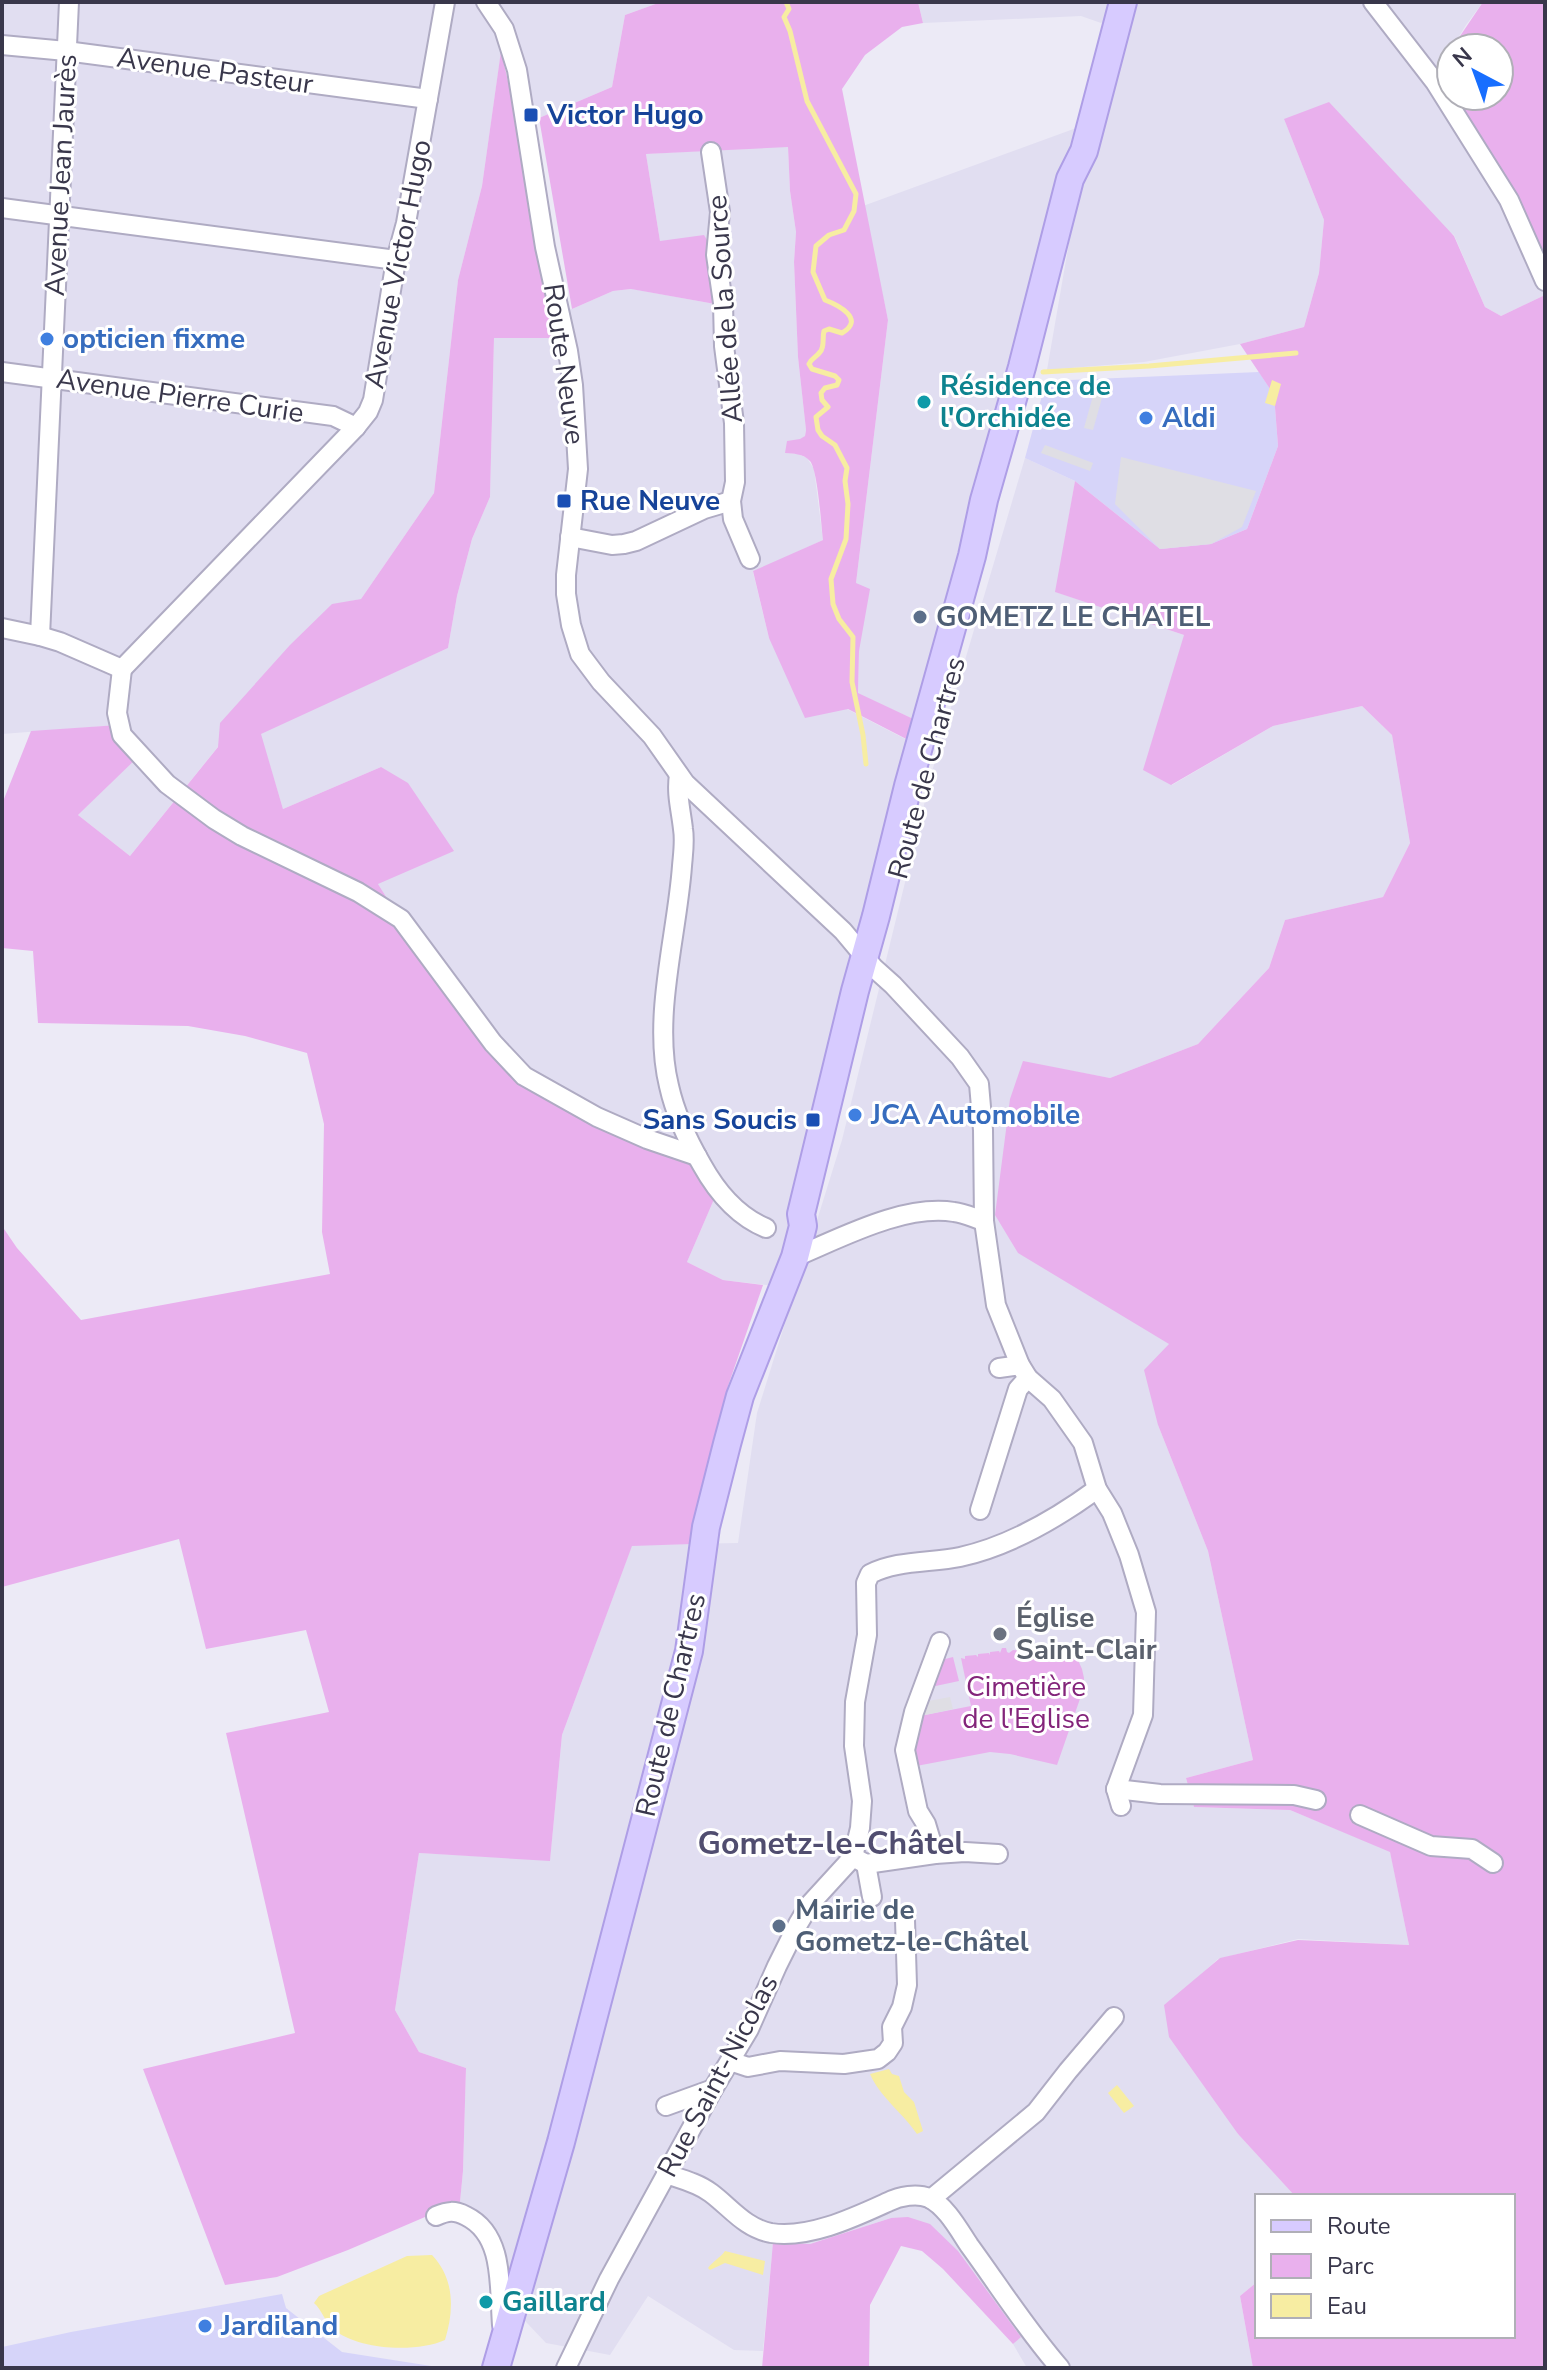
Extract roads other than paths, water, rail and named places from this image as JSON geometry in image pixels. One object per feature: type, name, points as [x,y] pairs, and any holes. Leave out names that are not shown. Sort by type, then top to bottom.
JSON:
[{"type":"main road","name":"Route de Chartres","points":[[507,2368],[511,2334],[689,1651],[706,1527],[727,1444],[740,1396],[795,1257],[803,1226],[801,1214],[870,962],[908,786],[972,556],[984,500],[1070,179],[1084,151],[1123,2]]},
{"type":"main road","name":"Route de Chartres","points":[[496,2368],[511,2334]]},
{"type":"street","name":"Avenue Jean Jaurès","points":[[40,636],[69,2]]},
{"type":"street","name":"Avenue Victor Hugo","points":[[122,669],[368,412],[373,400],[445,2]]},
{"type":"street","name":"Route Neuve","points":[[486,2],[504,29],[517,70],[545,247],[568,351],[578,442],[566,594],[580,654],[601,682],[652,736],[685,783],[843,931],[870,962]]},
{"type":"street","points":[[1373,2],[1433,78],[1509,200],[1545,281]]},
{"type":"street","name":"Avenue Pasteur","points":[[2,45],[428,99]]},
{"type":"street","name":"Allée de la Source","points":[[711,152],[720,212],[716,255],[735,446],[735,482],[731,501],[733,519],[750,559]]},
{"type":"street","points":[[2,208],[396,260]]},
{"type":"street","name":"Avenue Pierre Curie","points":[[2,372],[333,416],[356,427]]},
{"type":"street","points":[[570,537],[612,545],[624,544],[704,509],[731,501]]},
{"type":"street","points":[[2,628],[40,636],[122,669],[117,713],[122,735],[167,784],[242,836],[358,892],[401,919],[493,1043],[524,1076],[597,1117],[697,1156]]},
{"type":"street","points":[[679,775],[676,789],[684,831],[667,981],[664,1052],[669,1088],[697,1156],[722,1196],[751,1222],[766,1228]]},
{"type":"street","points":[[870,962],[960,1057],[979,1084],[984,1221],[996,1305],[1024,1371],[1052,1399],[1083,1443],[1097,1489],[1112,1513],[1129,1555],[1146,1612],[1143,1715],[1118,1798],[1160,1794],[1294,1795],[1316,1800]]},
{"type":"street","points":[[795,1257],[876,1224],[924,1211],[955,1212],[984,1221]]},
{"type":"street","points":[[999,1368],[1024,1371]]},
{"type":"street","points":[[980,1510],[1024,1371]]},
{"type":"street","points":[[872,1897],[859,1860],[862,1801],[854,1746],[855,1702],[867,1635],[866,1583],[870,1574],[889,1567],[932,1562],[986,1550],[1056,1519],[1097,1489]]},
{"type":"street","points":[[935,1854],[926,1824],[918,1811],[905,1750],[914,1712],[940,1642]]},
{"type":"street","points":[[1360,1815],[1431,1846],[1472,1849],[1493,1863]]},
{"type":"street","points":[[859,1860],[965,1852],[998,1854]]},
{"type":"street","name":"Rue Saint-Nicolas","points":[[566,2368],[609,2279],[749,2029],[777,1966],[810,1904],[859,1860]]},
{"type":"street","points":[[730,2061],[748,2067],[780,2061],[844,2064],[878,2059],[887,2052],[893,2043],[892,2027],[902,2007],[907,1985],[905,1920]]},
{"type":"street","points":[[931,2199],[1036,2112],[1114,2017]]},
{"type":"street","points":[[666,2106],[713,2089]]},
{"type":"street","points":[[666,2174],[709,2191],[748,2224],[773,2233],[827,2227],[849,2221],[896,2198],[911,2196],[931,2199],[961,2233],[1060,2368]]},
{"type":"street","points":[[436,2216],[448,2211],[460,2212],[473,2219],[492,2242],[498,2267],[502,2325],[511,2334]]},
{"type":"water","points":[[1272,380],[1281,384],[1275,406],[1265,403]]},
{"type":"water","points":[[889,2069],[899,2076],[904,2092],[914,2102],[923,2131],[917,2134],[879,2090],[870,2074]]},
{"type":"water","points":[[1117,2085],[1134,2106],[1124,2113],[1108,2093]]},
{"type":"water","points":[[725,2251],[765,2261],[763,2275],[725,2263],[710,2270],[708,2268]]},
{"type":"water","points":[[432,2255],[440,2264],[449,2285],[451,2307],[445,2340],[403,2348],[357,2341],[333,2329],[314,2303],[319,2296],[407,2256]]},
{"type":"waterway","points":[[786,2],[789,9],[784,17],[807,101],[856,194],[854,211],[844,230],[829,235],[816,246],[813,272],[825,300],[847,313],[851,323],[842,333],[829,329],[824,331],[822,350],[809,364],[812,369],[839,380],[837,385],[825,388],[821,393],[828,407],[816,417],[818,430],[835,445],[847,468],[846,539],[831,579],[833,604],[839,619],[853,637],[852,682],[866,764]]},
{"type":"waterway","points":[[1043,372],[1296,353]]},
{"type":"place","name":"Victor Hugo","points":[[531,115]]},
{"type":"place","name":"opticien fixme","points":[[47,339]]},
{"type":"place","name":"Résidence de l'Orchidée","points":[[924,402]]},
{"type":"place","name":"Aldi","points":[[1146,418]]},
{"type":"place","name":"Rue Neuve","points":[[564,501]]},
{"type":"place","name":"GOMETZ LE CHATEL","points":[[920,617]]},
{"type":"place","name":"JCA Automobile","points":[[855,1115]]},
{"type":"place","name":"Sans Soucis","points":[[813,1120]]},
{"type":"place","name":"Église Saint-Clair","points":[[1000,1634]]},
{"type":"place","name":"Mairie de Gometz-le-Châtel","points":[[779,1926]]},
{"type":"place","name":"Gaillard","points":[[486,2302]]},
{"type":"place","name":"Jardiland","points":[[205,2326]]},
{"type":"district","name":"Gometz-le-Châtel","points":[[831,1843]]},
{"type":"park label","name":"Cimetière de l'Eglise","points":[[1026,1703]]}]
